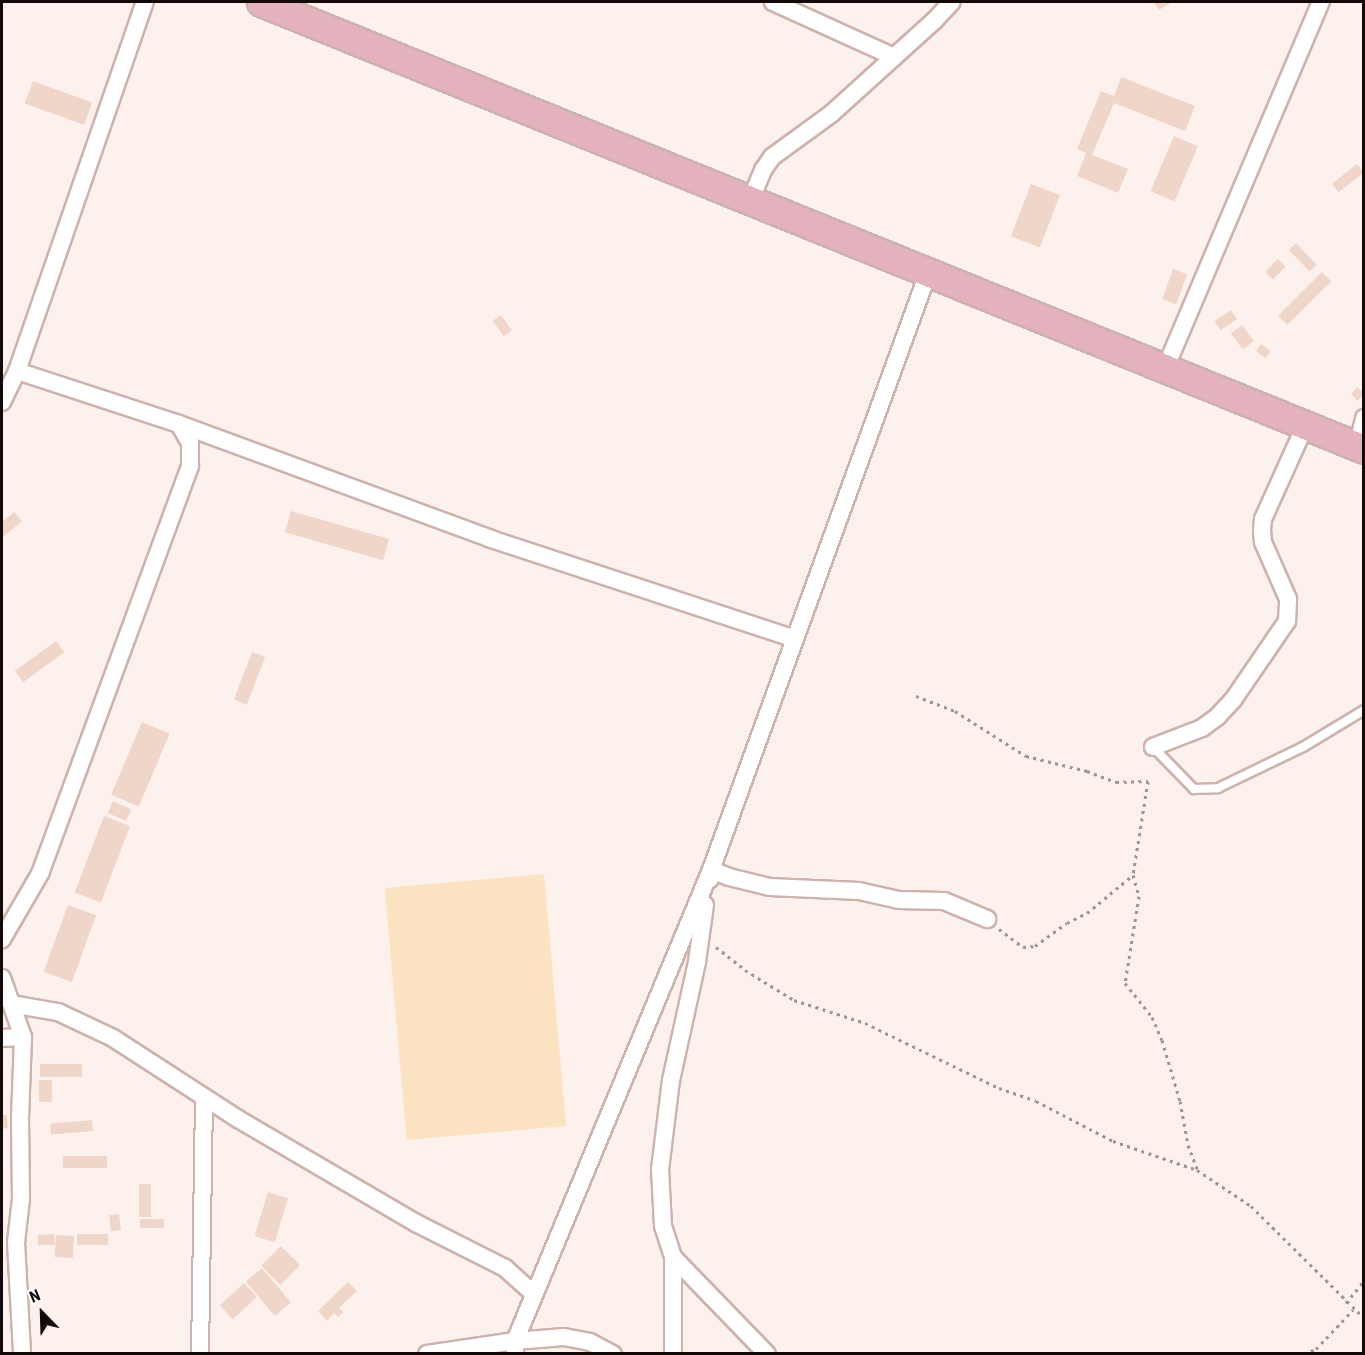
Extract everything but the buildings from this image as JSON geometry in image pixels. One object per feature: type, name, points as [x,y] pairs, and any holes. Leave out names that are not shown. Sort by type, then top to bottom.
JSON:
[{"type":"main road","points":[[261,2],[1360,448]]},
{"type":"street","points":[[2,402],[17,371],[146,2]]},
{"type":"street","points":[[773,2],[894,57]]},
{"type":"street","points":[[750,201],[763,170],[772,157],[831,114],[952,2]]},
{"type":"street","points":[[1165,369],[1321,2]]},
{"type":"street","points":[[515,1347],[534,1294],[711,870],[928,273]]},
{"type":"street","points":[[17,371],[179,424],[491,539],[795,639]]},
{"type":"street","points":[[1360,448],[1364,418]]},
{"type":"street","points":[[2,939],[42,872],[190,466],[190,443],[179,424]]},
{"type":"street","points":[[1154,747],[1202,728],[1217,717],[1233,700],[1287,621],[1288,599],[1263,542],[1263,519],[1305,426]]},
{"type":"street","points":[[711,870],[729,878],[770,887],[859,891],[899,900],[944,901],[987,920]]},
{"type":"street","points":[[673,1353],[673,1257],[663,1226],[660,1169],[671,1080],[697,962],[699,933],[711,870]]},
{"type":"street","points":[[2,978],[23,1037],[20,1118],[21,1198],[15,1242],[22,1353]]},
{"type":"street","points":[[11,1004],[58,1012],[113,1038],[204,1098],[398,1212],[504,1268],[534,1294]]},
{"type":"street","points":[[2,1038],[23,1037]]},
{"type":"street","points":[[200,1353],[204,1098]]},
{"type":"street","points":[[673,1257],[767,1353]]},
{"type":"street","points":[[427,1353],[515,1347],[564,1337],[590,1342],[613,1353]]},
{"type":"lane","points":[[1154,747],[1194,789],[1218,788],[1303,747],[1364,710]]},
{"type":"path","points":[[916,696],[955,711],[1026,756],[1087,771],[1116,782],[1148,781],[1133,875],[1139,896],[1125,983],[1152,1017],[1162,1040],[1180,1101],[1188,1145],[1197,1170]]},
{"type":"path","points":[[987,920],[1023,947],[1035,946],[1067,923],[1087,913],[1133,875]]},
{"type":"path","points":[[699,933],[730,959],[794,1000],[865,1023],[999,1088],[1036,1101],[1113,1141],[1197,1170],[1251,1206],[1326,1278],[1353,1310],[1364,1318]]},
{"type":"path","points":[[1346,1303],[1364,1281]]},
{"type":"path","points":[[1304,1353],[1316,1349],[1353,1310]]},
{"type":"shaded area","points":[[544,874],[566,1126],[407,1140],[385,888]]}]
